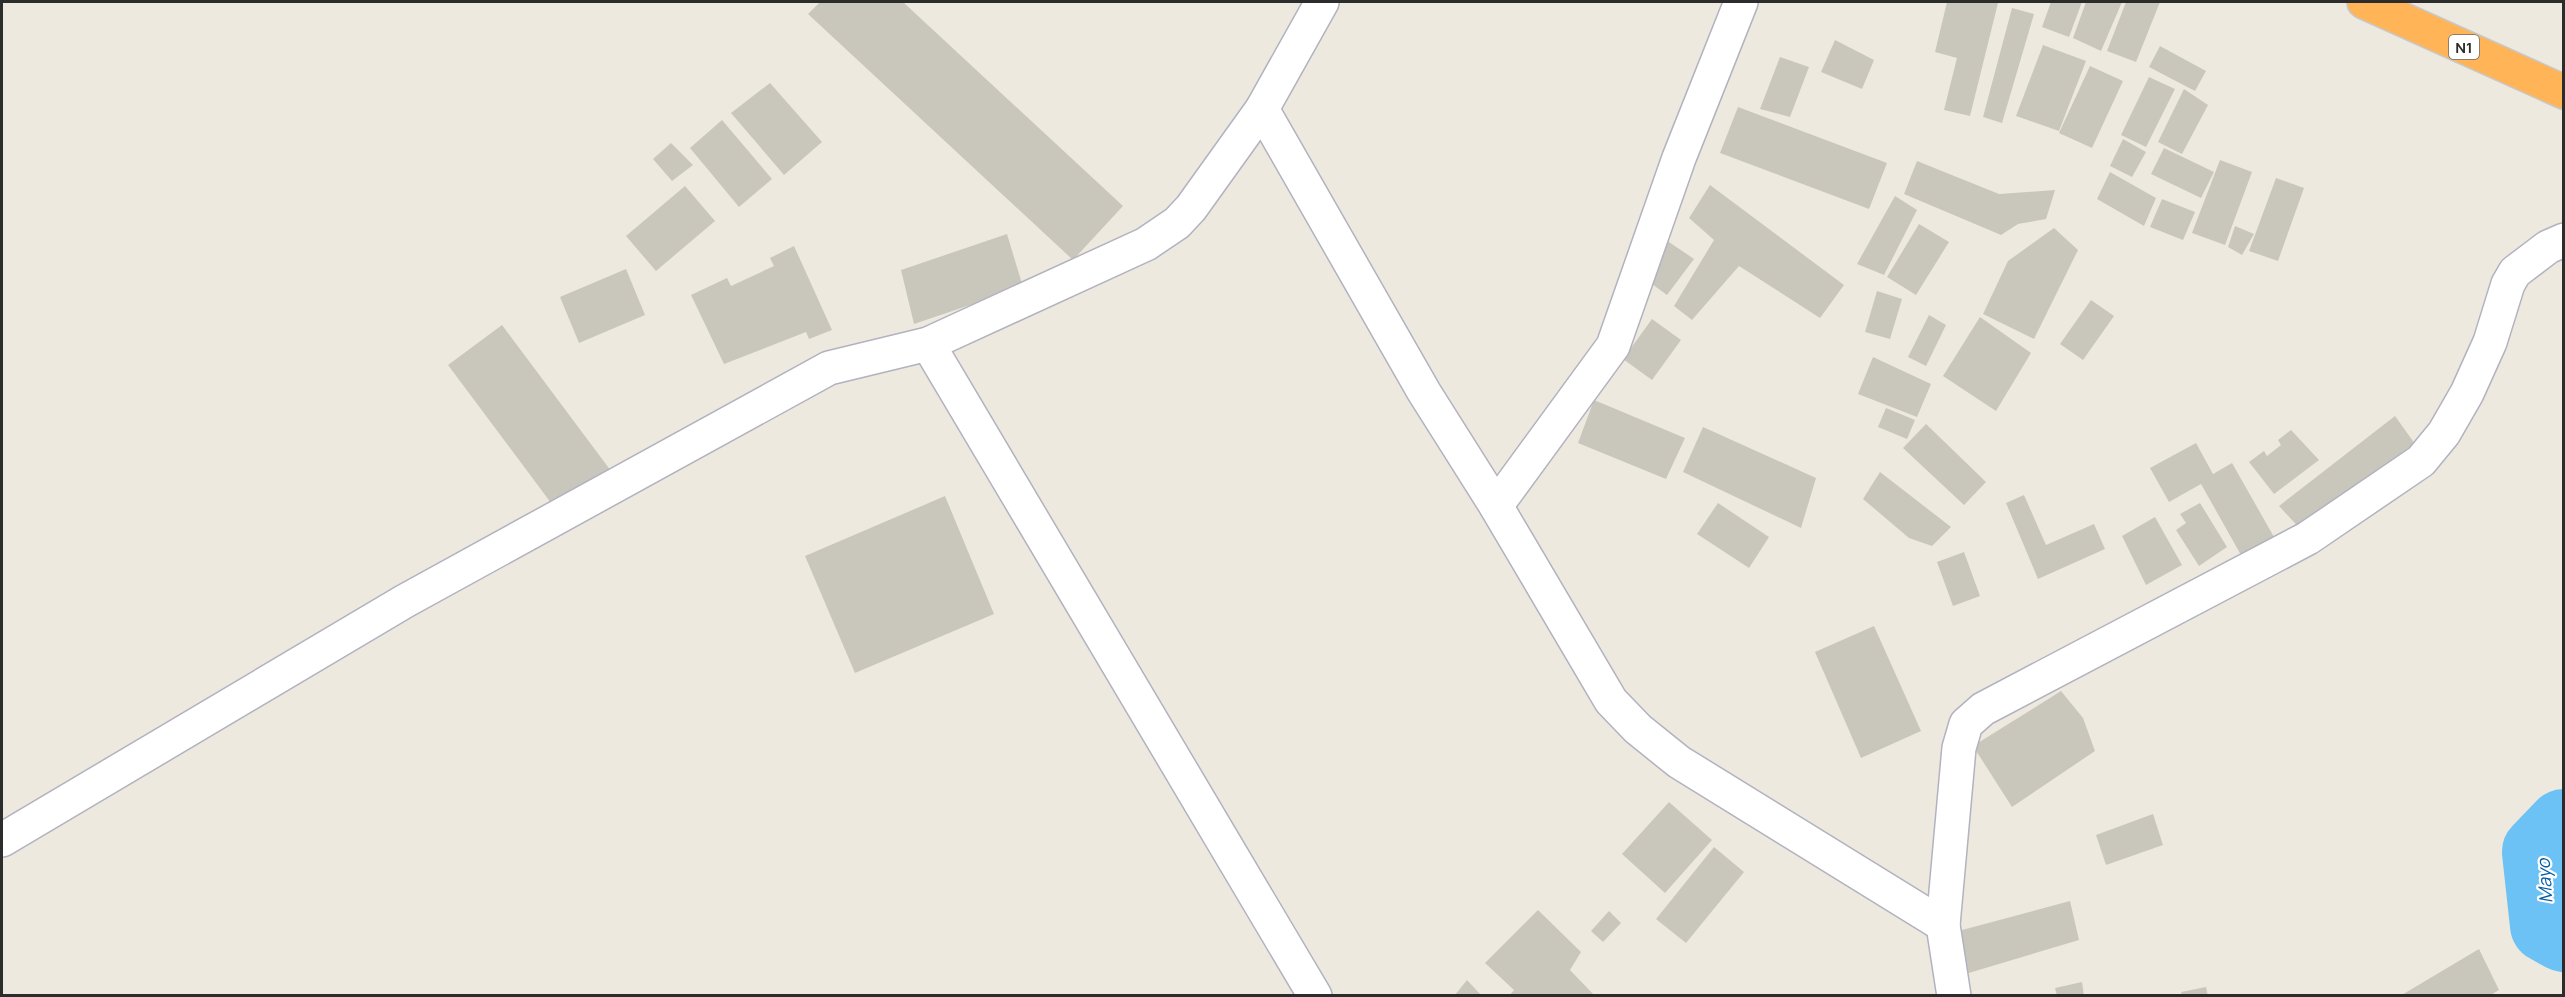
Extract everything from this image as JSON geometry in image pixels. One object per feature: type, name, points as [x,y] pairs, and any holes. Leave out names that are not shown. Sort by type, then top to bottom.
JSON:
[{"type":"highway","name":"N1","points":[[2364,2],[2564,92]]},
{"type":"street","points":[[2,840],[405,601],[829,368],[928,345],[1146,244],[1177,223],[1191,208],[1262,108],[1322,2]]},
{"type":"street","points":[[1496,506],[1613,346],[1678,158],[1741,2]]},
{"type":"street","points":[[1262,108],[1424,392],[1496,506],[1611,701],[1638,729],[1679,762],[1943,925]]},
{"type":"street","points":[[1954,996],[1943,925],[1959,748],[1966,724],[1983,709],[2308,538],[2421,461],[2439,441],[2467,393],[2490,342],[2508,284],[2515,272],[2548,247],[2564,240]]},
{"type":"street","points":[[928,345],[1315,996]]},
{"type":"building","points":[[820,2],[903,2],[1123,206],[1073,260],[808,14]]},
{"type":"building","points":[[1947,2],[1998,3],[1970,116],[1944,110],[1957,58],[1935,52]]},
{"type":"building","points":[[2051,2],[2082,2],[2069,37],[2042,27]]},
{"type":"building","points":[[2086,2],[2122,2],[2101,51],[2073,38]]},
{"type":"building","points":[[2126,2],[2160,2],[2136,62],[2107,51]]},
{"type":"building","points":[[2012,8],[2034,14],[2002,123],[1983,117]]},
{"type":"building","points":[[1835,40],[1874,60],[1862,89],[1821,72]]},
{"type":"building","points":[[2043,45],[2086,61],[2059,131],[2016,116]]},
{"type":"building","points":[[2160,46],[2206,71],[2195,91],[2149,67]]},
{"type":"building","points":[[1780,57],[1809,67],[1790,117],[1760,109]]},
{"type":"building","points":[[2090,66],[2123,81],[2092,148],[2059,133]]},
{"type":"building","points":[[2149,77],[2175,89],[2146,147],[2121,135]]},
{"type":"building","points":[[770,83],[822,142],[784,175],[731,113]]},
{"type":"building","points":[[2184,89],[2208,105],[2182,154],[2158,142]]},
{"type":"building","points":[[1738,107],[1887,163],[1869,209],[1720,153]]},
{"type":"building","points":[[722,120],[772,179],[739,207],[690,148]]},
{"type":"building","points":[[2123,139],[2146,152],[2132,177],[2110,166]]},
{"type":"building","points":[[671,143],[693,165],[672,181],[653,159]]},
{"type":"building","points":[[2164,148],[2214,172],[2201,198],[2151,174]]},
{"type":"building","points":[[2220,160],[2252,172],[2225,245],[2192,233]]},
{"type":"building","points":[[1917,161],[1999,194],[2055,190],[2046,219],[2018,224],[2001,235],[1904,194]]},
{"type":"building","points":[[2110,172],[2156,198],[2144,226],[2097,199]]},
{"type":"building","points":[[2276,178],[2304,188],[2278,261],[2249,251]]},
{"type":"building","points":[[1710,185],[1844,285],[1820,318],[1739,266],[1692,320],[1674,306],[1714,240],[1689,218]]},
{"type":"building","points":[[685,186],[715,221],[656,271],[626,236]]},
{"type":"building","points":[[1895,196],[1917,210],[1884,275],[1857,264]]},
{"type":"building","points":[[2162,199],[2195,212],[2183,240],[2150,227]]},
{"type":"building","points":[[1919,224],[1949,242],[1916,295],[1887,277]]},
{"type":"building","points":[[2235,226],[2254,234],[2242,255],[2228,247]]},
{"type":"building","points":[[2054,228],[2078,250],[2034,339],[1983,314],[2008,261]]},
{"type":"building","points":[[1007,234],[1023,287],[914,324],[901,270]]},
{"type":"building","points":[[1666,240],[1694,259],[1667,295],[1641,276]]},
{"type":"building","points":[[794,246],[832,330],[809,339],[806,332],[724,364],[691,295],[727,278],[731,286],[774,266],[770,258]]},
{"type":"building","points":[[626,269],[645,315],[579,343],[560,297]]},
{"type":"building","points":[[1877,291],[1902,299],[1890,339],[1865,332]]},
{"type":"building","points":[[2091,300],[2114,316],[2083,360],[2060,344]]},
{"type":"building","points":[[1929,315],[1946,325],[1926,366],[1908,357]]},
{"type":"building","points":[[1980,317],[2031,353],[1996,411],[1943,376]]},
{"type":"building","points":[[1652,319],[1681,340],[1652,380],[1623,359]]},
{"type":"building","points":[[502,325],[614,475],[560,515],[448,365]]},
{"type":"building","points":[[1873,357],[1931,384],[1917,417],[1858,394]]},
{"type":"building","points":[[1594,400],[1685,438],[1666,479],[1578,443]]},
{"type":"building","points":[[1886,408],[1915,420],[1907,439],[1878,427]]},
{"type":"building","points":[[2395,416],[2420,451],[2305,534],[2279,506]]},
{"type":"building","points":[[1926,424],[1986,482],[1964,505],[1903,448]]},
{"type":"building","points":[[1703,427],[1816,478],[1801,528],[1683,472]]},
{"type":"building","points":[[2291,430],[2319,460],[2274,494],[2249,462],[2264,451],[2267,456],[2281,445],[2278,440]]},
{"type":"building","points":[[2196,443],[2213,474],[2232,463],[2274,537],[2241,555],[2201,484],[2169,502],[2150,468]]},
{"type":"building","points":[[1880,472],[1951,527],[1932,546],[1909,538],[1863,499]]},
{"type":"building","points":[[2024,495],[2046,545],[2094,524],[2105,549],[2038,579],[2006,503]]},
{"type":"building","points":[[945,496],[994,614],[855,673],[805,556]]},
{"type":"building","points":[[1718,503],[1769,537],[1749,568],[1697,534]]},
{"type":"building","points":[[2200,503],[2227,547],[2199,566],[2176,530],[2186,523],[2180,514]]},
{"type":"building","points":[[2155,517],[2182,565],[2146,585],[2122,536]]},
{"type":"building","points":[[1964,552],[1980,596],[1953,606],[1937,562]]},
{"type":"building","points":[[1874,626],[1921,731],[1861,758],[1815,652]]},
{"type":"building","points":[[2061,691],[2083,718],[2095,751],[2012,807],[1973,746]]},
{"type":"building","points":[[1669,802],[1712,840],[1665,893],[1622,854]]},
{"type":"building","points":[[2153,814],[2163,845],[2106,865],[2096,835]]},
{"type":"building","points":[[1714,847],[1744,872],[1686,943],[1656,919]]},
{"type":"building","points":[[2070,901],[2079,940],[1962,975],[1951,933]]},
{"type":"building","points":[[1538,910],[1581,952],[1570,970],[1595,996],[1509,996],[1514,990],[1485,963]]},
{"type":"building","points":[[1609,911],[1621,923],[1603,942],[1591,931]]},
{"type":"building","points":[[2479,949],[2499,990],[2489,996],[2400,996]]},
{"type":"building","points":[[1467,980],[1482,996],[1454,996]]},
{"type":"building","points":[[2082,982],[2084,996],[2057,996],[2055,988]]},
{"type":"building","points":[[2206,987],[2208,996],[2182,996],[2181,992]]},
{"type":"waterway","name":"Mayo","points":[[2564,827],[2540,852],[2548,925],[2564,934]]}]
